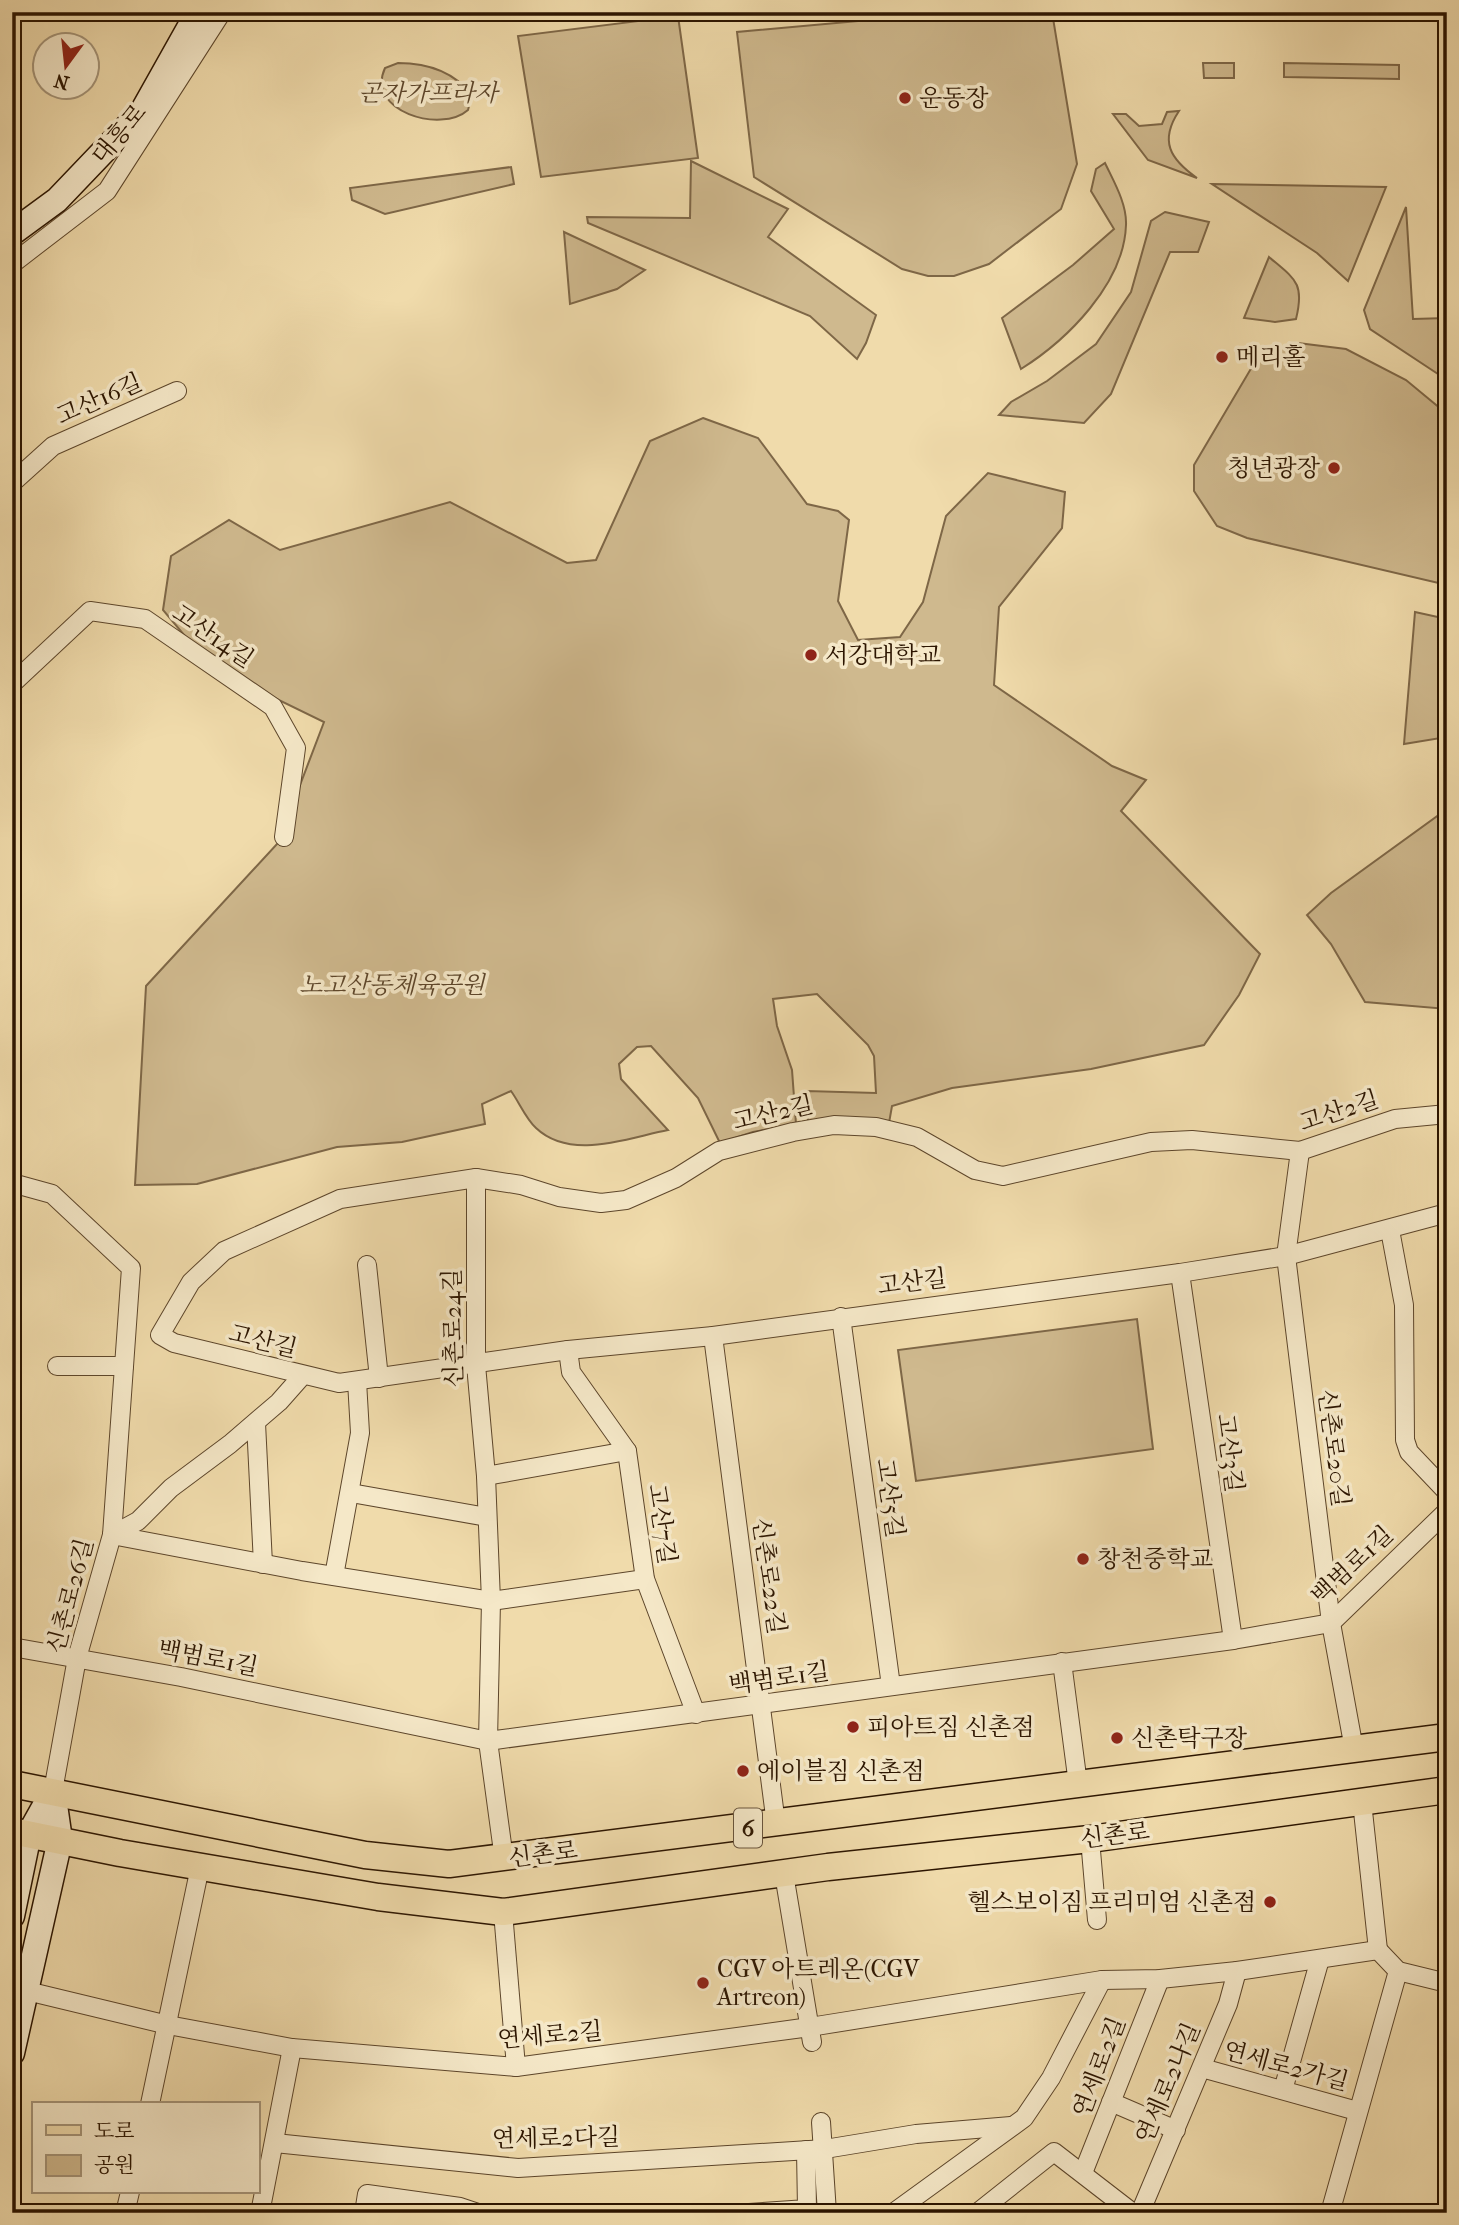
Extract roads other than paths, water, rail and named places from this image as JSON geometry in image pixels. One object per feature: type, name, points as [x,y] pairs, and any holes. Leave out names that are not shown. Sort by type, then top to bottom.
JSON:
[{"type":"main road","name":"대흥로","points":[[12,233],[65,192],[143,110],[198,12]]},
{"type":"main road","name":"신촌로","points":[[12,1784],[365,1854],[449,1864],[1447,1737]]},
{"type":"main road","name":"신촌로","points":[[21,1832],[200,1867],[378,1897],[503,1912],[828,1867],[1090,1839],[1447,1790]]},
{"type":"main road","points":[[12,1916],[21,1832],[53,1791]]},
{"type":"main road","points":[[12,2053],[60,1840],[53,1791]]},
{"type":"street","points":[[12,264],[107,191],[222,12]]},
{"type":"street","name":"고산16길","points":[[12,483],[52,446],[177,391]]},
{"type":"street","name":"고산14길","points":[[12,684],[90,611],[145,619],[272,707],[296,748],[284,837]]},
{"type":"street","name":"고산2길","points":[[160,1335],[191,1282],[224,1251],[340,1199],[476,1178],[521,1185],[559,1197],[601,1203],[626,1200],[658,1187],[719,1152],[793,1132],[834,1125],[876,1127],[917,1137],[975,1170],[1003,1177],[1151,1142],[1192,1140],[1300,1151],[1395,1119],[1447,1114]]},
{"type":"street","name":"신촌로20길","points":[[1300,1151],[1286,1256],[1331,1623],[1354,1749]]},
{"type":"street","name":"신촌로24길","points":[[476,1178],[476,1365],[486,1476],[491,1601],[488,1741],[504,1859]]},
{"type":"street","points":[[12,1183],[52,1194],[131,1268],[111,1535],[263,1564],[491,1601],[645,1579]]},
{"type":"street","name":"고산길","points":[[160,1335],[174,1343],[339,1383],[568,1350],[713,1336],[1180,1273],[1286,1256],[1447,1213]]},
{"type":"street","points":[[1390,1230],[1404,1305],[1405,1440],[1409,1452],[1447,1492]]},
{"type":"street","points":[[367,1265],[379,1378]]},
{"type":"street","name":"고산3길","points":[[1180,1273],[1233,1640]]},
{"type":"street","name":"고산5길","points":[[841,1317],[891,1686]]},
{"type":"street","name":"신촌로22길","points":[[713,1336],[776,1824]]},
{"type":"street","name":"고산7길","points":[[568,1350],[571,1372],[627,1451],[645,1579],[696,1714]]},
{"type":"street","points":[[57,1366],[124,1366]]},
{"type":"street","name":"신촌로26길","points":[[53,1791],[78,1658],[111,1535],[138,1521],[171,1488],[256,1423],[302,1376]]},
{"type":"street","points":[[334,1576],[360,1433],[357,1381]]},
{"type":"street","points":[[256,1423],[263,1564]]},
{"type":"street","points":[[486,1476],[627,1451]]},
{"type":"street","points":[[351,1493],[488,1517]]},
{"type":"street","name":"백범로1길","points":[[12,1647],[488,1741],[1233,1640],[1331,1623],[1447,1511]]},
{"type":"street","points":[[1062,1662],[1078,1784]]},
{"type":"street","points":[[1362,1802],[1378,1950],[1398,1971],[1447,1983]]},
{"type":"street","points":[[1090,1839],[1097,1920]]},
{"type":"street","points":[[150,2102],[169,2025],[200,1867]]},
{"type":"street","points":[[784,1874],[811,2034]]},
{"type":"street","points":[[503,1912],[516,2067]]},
{"type":"street","name":"연세로2길","points":[[27,1991],[169,2025],[292,2048],[516,2067],[811,2034],[1102,1980],[1160,1979],[1378,1950]]},
{"type":"street","points":[[1283,2090],[1320,1959]]},
{"type":"street","name":"연세로2나길","points":[[1140,2213],[1228,2004],[1237,1970]]},
{"type":"street","name":"연세로2가길","points":[[1330,2213],[1398,1971]]},
{"type":"street","name":"연세로2길","points":[[1083,2173],[1160,1979]]},
{"type":"street","points":[[893,2213],[1024,2118],[1051,2078],[1102,1980]]},
{"type":"street","points":[[260,2213],[292,2048]]},
{"type":"street","name":"연세로2가길","points":[[1202,2068],[1357,2111]]},
{"type":"street","points":[[1111,2102],[1176,2130]]},
{"type":"street","points":[[821,2122],[825,2148],[827,2213]]},
{"type":"street","name":"연세로2다길","points":[[275,2143],[518,2168],[806,2150],[929,2132],[1011,2126]]},
{"type":"street","points":[[749,2213],[807,2209],[806,2150]]},
{"type":"street","points":[[977,2213],[1055,2152],[1133,2213]]},
{"type":"street","points":[[125,2213],[130,2194]]},
{"type":"street","points":[[363,2213],[367,2194],[460,2207],[478,2213]]},
{"type":"place","name":"운동장","points":[[905,98]]},
{"type":"place","name":"메리홀","points":[[1222,357]]},
{"type":"place","name":"청년광장","points":[[1334,468]]},
{"type":"place","name":"서강대학교","points":[[811,655]]},
{"type":"place","name":"창천중학교","points":[[1083,1559]]},
{"type":"place","name":"피아트짐 신촌점","points":[[853,1727]]},
{"type":"place","name":"신촌탁구장","points":[[1117,1738]]},
{"type":"place","name":"에이블짐 신촌점","points":[[743,1771]]},
{"type":"place","name":"헬스보이짐 프리미엄 신촌점","points":[[1270,1902]]},
{"type":"place","name":"CGV 아트레온(CGV Artreon)","points":[[703,1983]]},
{"type":"park label","name":"곤자가프라자","points":[[428,93]]},
{"type":"park label","name":"노고산동체육공원","points":[[392,985]]}]
